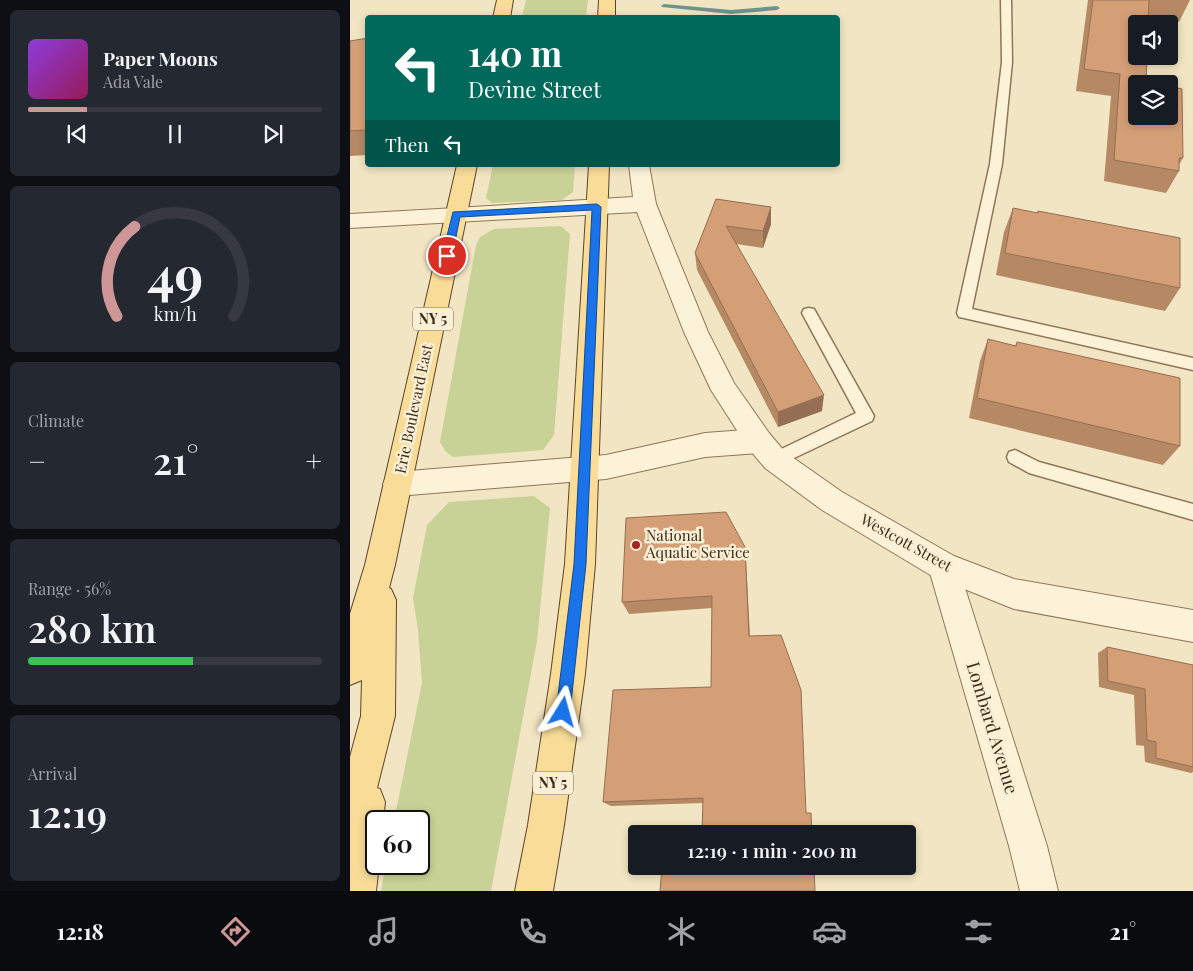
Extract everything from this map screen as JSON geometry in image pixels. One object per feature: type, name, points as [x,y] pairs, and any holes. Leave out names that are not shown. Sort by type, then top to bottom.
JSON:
[{"type":"main road","points":[[502,15],[505,0]]},
{"type":"main road","points":[[606,15],[607,0]]},
{"type":"main road","name":"Erie Boulevard East","points":[[350,669],[380,565],[467,167]]},
{"type":"main road","name":"NY 5","points":[[534,891],[546,825],[568,674],[580,564],[599,167]]},
{"type":"main road","name":"Erie Boulevard East","points":[[350,825],[378,716],[380,565]]},
{"type":"main road","points":[[357,891],[378,716]]},
{"type":"street","name":"Westcott Street","points":[[639,167],[645,204],[696,332],[724,390],[767,450],[832,502],[943,566],[1014,594],[1193,626]]},
{"type":"street","points":[[350,221],[645,204]]},
{"type":"street","points":[[397,484],[620,465],[705,445],[767,450]]},
{"type":"street","name":"Lombard Avenue","points":[[943,566],[1028,846],[1039,891]]},
{"type":"lane","points":[[1006,0],[1008,62],[996,164],[964,313],[1193,364]]},
{"type":"lane","points":[[767,450],[866,416],[808,313]]},
{"type":"lane","points":[[1015,457],[1035,468],[1060,476],[1193,512]]},
{"type":"green space","points":[[526,0],[588,0],[586,15],[522,15]]},
{"type":"green space","points":[[493,167],[575,167],[573,192],[562,200],[492,203],[486,198]]},
{"type":"green space","points":[[561,226],[570,234],[554,435],[543,450],[453,457],[446,452],[440,442],[476,245],[480,237],[494,229]]},
{"type":"green space","points":[[534,496],[550,508],[537,641],[491,891],[381,891],[384,875],[430,875],[430,810],[396,810],[422,683],[418,630],[413,598],[427,525],[449,502]]},
{"type":"building","points":[[1093,0],[1149,0],[1148,15],[1128,15],[1128,65],[1147,65],[1146,75],[1128,75],[1128,125],[1178,125],[1178,88],[1182,89],[1183,158],[1179,158],[1179,171],[1114,160],[1120,74],[1084,69]]},
{"type":"building","points":[[365,38],[365,130],[350,131],[350,41]]},
{"type":"building","points":[[716,199],[771,207],[763,231],[726,226],[824,395],[778,412],[695,253]]},
{"type":"building","points":[[1013,208],[1180,238],[1180,288],[1005,253]]},
{"type":"building","points":[[988,339],[1016,346],[1017,342],[1180,378],[1180,446],[977,398]]},
{"type":"building","points":[[726,512],[745,547],[749,636],[781,635],[801,690],[806,813],[811,813],[812,825],[702,825],[703,798],[603,802],[613,690],[711,687],[712,596],[622,602],[626,518]]},
{"type":"building","points":[[1107,647],[1193,665],[1193,767],[1156,758],[1156,742],[1147,740],[1145,689],[1108,681]]},
{"type":"building","points":[[661,875],[814,875],[815,891],[660,891]]},
{"type":"waterway","points":[[664,6],[731,12],[777,8]]},
{"type":"place","name":"National Aquatic Service","points":[[636,545]]},
{"type":"route","points":[[447,256],[456,215],[597,207],[580,564],[563,712]]}]
